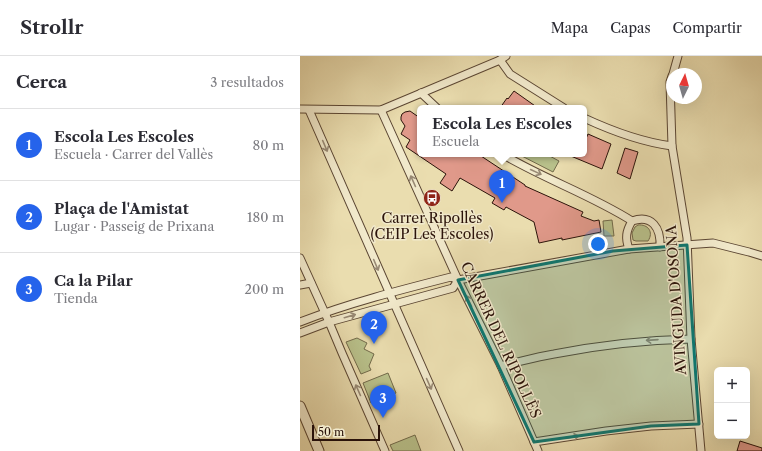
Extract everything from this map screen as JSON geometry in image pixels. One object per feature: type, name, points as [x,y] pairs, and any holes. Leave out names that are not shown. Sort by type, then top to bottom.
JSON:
[{"type":"street","name":"AVINGUDA D'OSONA","points":[[674,68],[678,56]]},
{"type":"street","points":[[300,109],[381,110],[503,58],[510,74],[559,105]]},
{"type":"street","points":[[421,93],[434,105]]},
{"type":"street","name":"AVINGUDA D'OSONA","points":[[671,104],[672,146],[687,245],[691,339],[701,451]]},
{"type":"street","points":[[309,110],[459,451]]},
{"type":"street","name":"CARRER DEL RIPOLLÈS","points":[[381,110],[458,280],[501,366],[538,451]]},
{"type":"street","points":[[587,119],[612,131],[639,140],[653,144],[672,146]]},
{"type":"street","points":[[507,157],[611,208],[632,221]]},
{"type":"street","points":[[629,249],[626,232],[632,221],[640,218],[645,219],[655,225],[660,246]]},
{"type":"street","points":[[300,322],[325,312],[451,277],[458,280],[612,251],[713,243],[762,256]]},
{"type":"street","points":[[300,258],[385,451]]},
{"type":"street","points":[[300,334],[329,322],[452,288],[458,280]]},
{"type":"street","points":[[300,285],[311,283]]},
{"type":"street","points":[[501,366],[553,354],[609,344],[653,340],[691,339]]},
{"type":"street","points":[[300,406],[303,420],[319,451]]},
{"type":"street","points":[[534,442],[651,426],[699,424]]},
{"type":"highlighted area","points":[[687,245],[699,424],[651,426],[534,442],[458,280],[613,251]]},
{"type":"green space","points":[[524,157],[552,157],[559,161],[553,172]]},
{"type":"green space","points":[[612,220],[614,236],[604,236],[603,221]]},
{"type":"green space","points":[[638,225],[645,226],[649,229],[650,238],[648,241],[633,240],[632,233]]},
{"type":"green space","points":[[357,338],[367,343],[364,349],[374,354],[369,366],[371,370],[361,374],[346,342]]},
{"type":"green space","points":[[388,373],[396,393],[371,403],[363,383]]},
{"type":"green space","points":[[415,435],[421,451],[393,451],[390,445]]},
{"type":"building","points":[[514,91],[534,105],[502,105],[507,98],[508,99]]},
{"type":"building","points":[[410,111],[417,116],[417,154],[406,147],[410,140],[401,134],[405,126],[401,120],[401,117],[405,112]]},
{"type":"building","points":[[588,134],[611,144],[602,169],[573,157],[587,157]]},
{"type":"building","points":[[625,148],[638,152],[630,179],[617,173]]},
{"type":"building","points":[[421,157],[483,157],[525,186],[583,212],[581,216],[594,221],[599,220],[601,232],[539,243],[534,222],[506,207],[504,210],[492,203],[495,198],[460,178],[452,191],[440,183],[446,174]]},
{"type":"building","points":[[740,441],[762,448],[762,451],[737,451]]},
{"type":"place","name":"Carrer Ripollès (CEIP Les Escoles)","points":[[432,198]]},
{"type":"place","name":"Escola Les Escoles","points":[[502,203]]},
{"type":"place","name":"Plaça de l'Amistat","points":[[374,344]]},
{"type":"place","name":"Ca la Pilar","points":[[383,418]]}]
